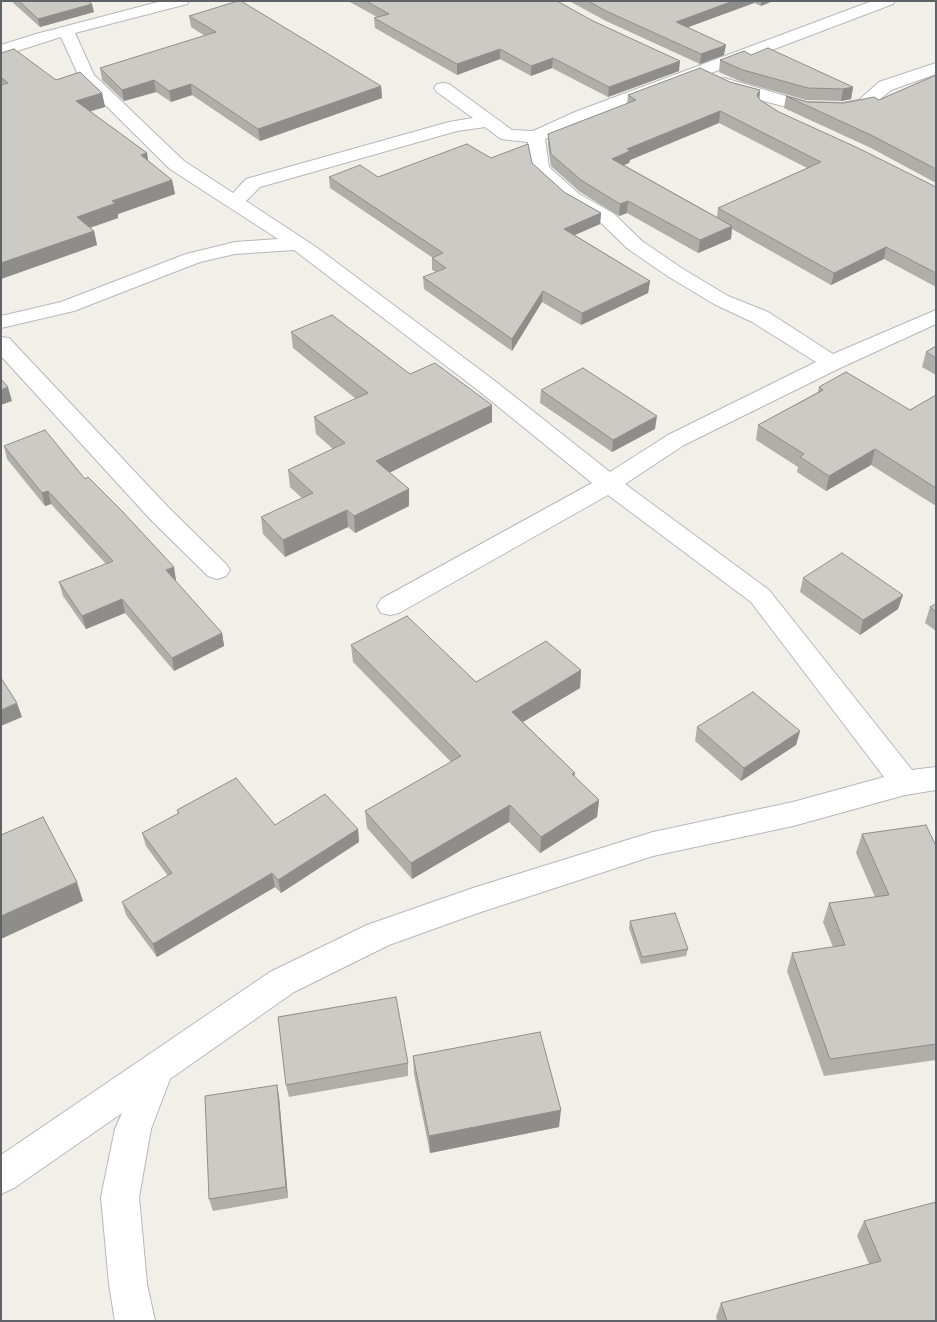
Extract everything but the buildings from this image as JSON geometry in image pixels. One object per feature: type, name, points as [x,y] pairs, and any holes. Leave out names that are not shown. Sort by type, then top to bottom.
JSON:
[{"type":"street","points":[[1,51],[66,31],[181,1]]},
{"type":"street","points":[[537,147],[581,116],[887,1]]},
{"type":"street","points":[[66,31],[87,77],[177,165],[298,244],[487,386],[609,484],[760,596],[905,783]]},
{"type":"street","points":[[680,64],[735,88],[792,122]]},
{"type":"street","points":[[735,88],[806,107],[841,108],[864,104],[885,86],[936,68]]},
{"type":"street","points":[[443,88],[508,135],[537,147]]},
{"type":"street","points":[[234,202],[253,182],[455,126],[489,121]]},
{"type":"street","points":[[537,147],[540,168],[572,198],[606,217],[635,245],[721,300],[760,317],[832,363]]},
{"type":"street","points":[[1,322],[67,307],[193,258],[235,248],[298,244]]},
{"type":"street","points":[[390,606],[609,484],[676,440],[832,363],[936,316]]},
{"type":"street","points":[[1,343],[160,514],[218,570]]},
{"type":"street","points":[[1,1176],[282,982],[378,936],[473,901],[653,844],[793,814],[905,783],[936,778]]},
{"type":"street","points":[[135,1321],[128,1284],[120,1197],[133,1129],[158,1066]]}]
